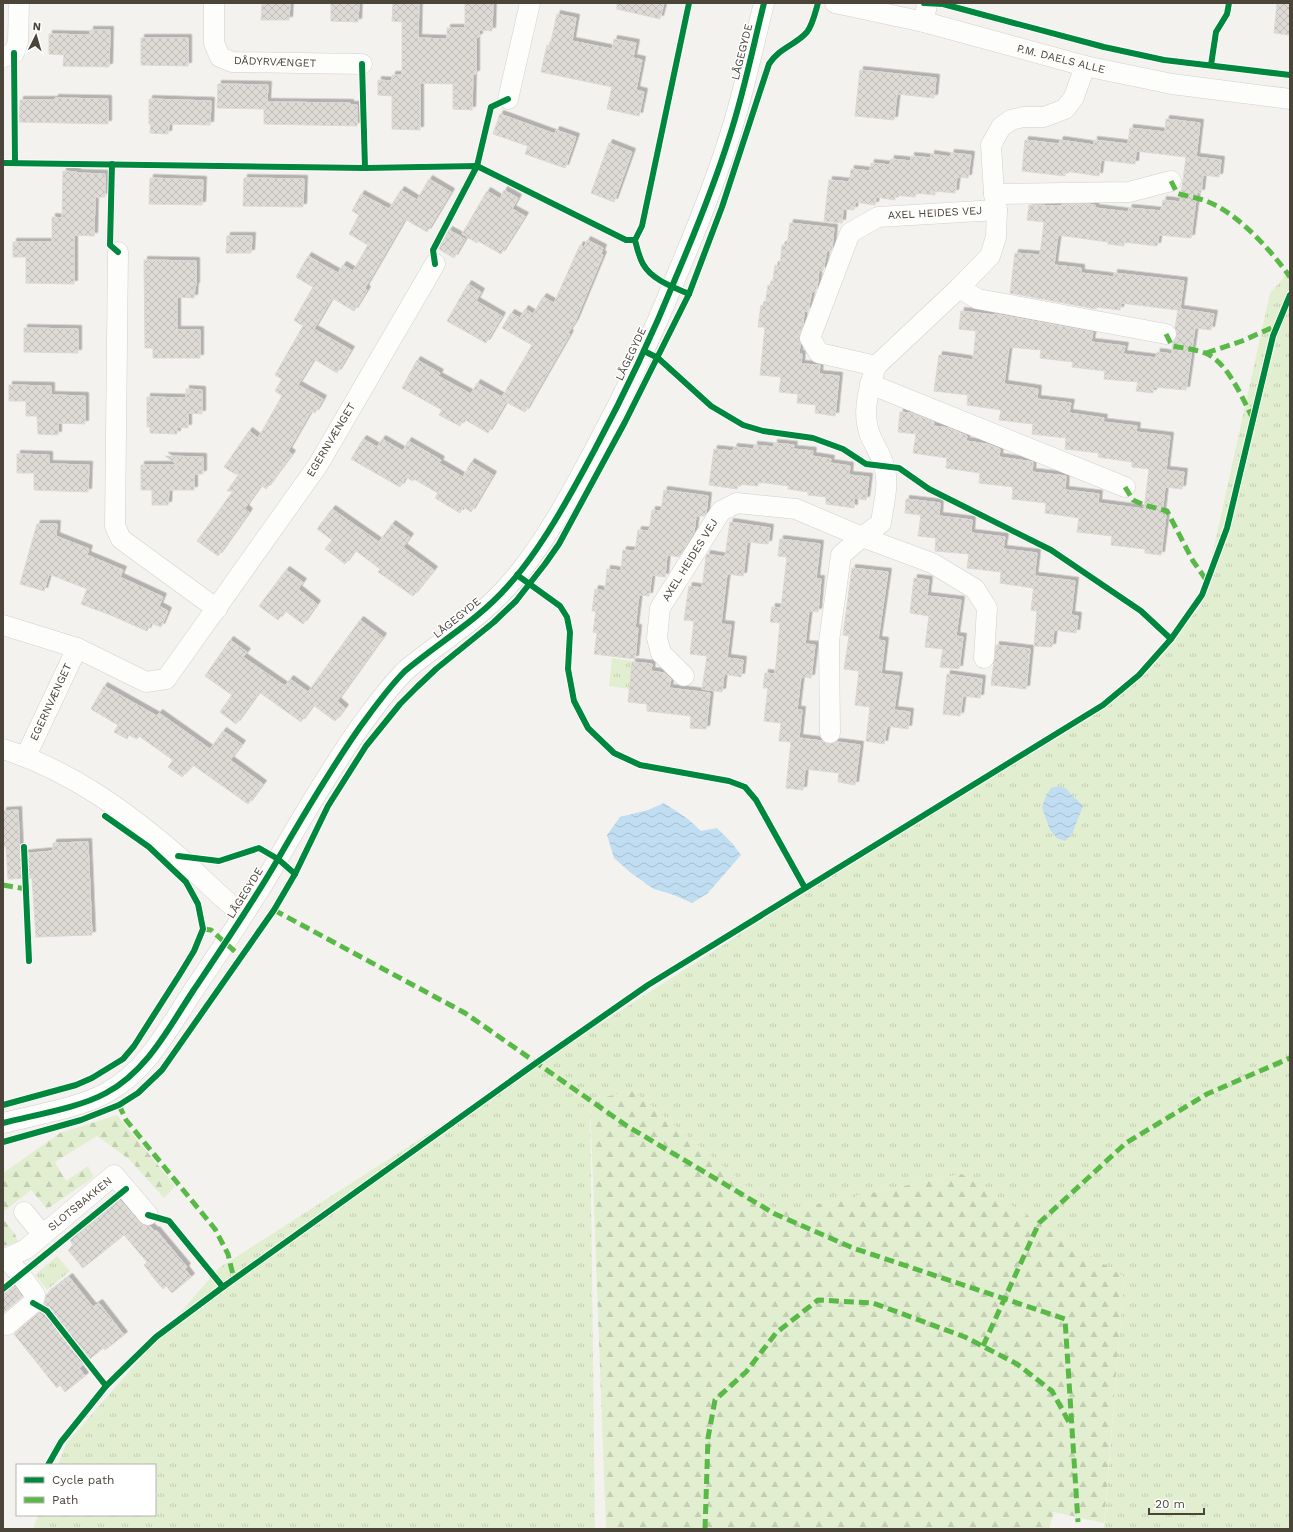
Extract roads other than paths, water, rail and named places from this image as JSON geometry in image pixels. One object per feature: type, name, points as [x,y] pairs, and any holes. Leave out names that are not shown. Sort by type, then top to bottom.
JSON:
[{"type":"street","points":[[3,57],[14,52],[18,42],[19,3]]},
{"type":"street","name":"DÅDYRVÆNGET","points":[[214,3],[214,44],[220,57],[232,62],[362,64]]},
{"type":"street","points":[[508,99],[530,3]]},
{"type":"street","name":"LÅGEGYDE","points":[[3,1123],[94,1098],[116,1087],[139,1068],[164,1037],[278,859],[328,774],[372,711],[405,671],[481,612],[508,586],[539,544],[586,466],[608,425],[644,351],[688,251],[711,192],[739,105],[764,3]]},
{"type":"street","name":"P.M. DAELS ALLE","points":[[835,3],[926,12],[1085,66],[1172,84],[1290,99]]},
{"type":"street","name":"AXEL HEIDES VEJ","points":[[873,375],[990,256],[996,237],[991,145],[1001,127],[1011,120],[1023,117],[1044,117],[1065,109],[1074,97],[1085,66]]},
{"type":"street","name":"AXEL HEIDES VEJ","points":[[1125,487],[873,375],[819,353],[810,338],[850,233],[878,217],[995,202],[1129,192],[1171,181]]},
{"type":"street","points":[[118,252],[115,526],[121,539],[217,609]]},
{"type":"street","name":"EGERNVÆNGET","points":[[3,625],[77,648],[146,682],[166,679],[318,465],[435,264]]},
{"type":"street","points":[[960,288],[978,299],[1166,334]]},
{"type":"street","points":[[830,733],[829,641],[841,555],[881,523],[887,483],[885,466],[869,431],[866,410],[873,375]]},
{"type":"street","name":"AXEL HEIDES VEJ","points":[[684,676],[661,653],[657,638],[660,608],[721,511],[737,503],[796,509],[862,537],[932,563],[975,589],[988,608],[984,658]]},
{"type":"street","name":"EGERNVÆNGET","points":[[26,756],[77,648]]},
{"type":"street","points":[[3,749],[26,756],[43,764],[75,781],[116,806],[178,856],[229,904],[243,914]]},
{"type":"street","name":"SLOTSBAKKEN","points":[[6,1325],[33,1303],[35,1295],[5,1260],[26,1249],[114,1175],[148,1215]]},
{"type":"street","name":"SLOTSBAKKEN","points":[[24,1212],[43,1235]]},
{"type":"water","points":[[1060,786],[1067,789],[1070,794],[1083,806],[1072,834],[1065,841],[1057,838],[1050,830],[1042,807],[1051,788]]},
{"type":"water","points":[[664,803],[688,819],[701,831],[717,828],[732,843],[741,855],[708,893],[692,903],[674,895],[654,889],[631,873],[614,858],[607,835],[620,817],[648,810]]}]
